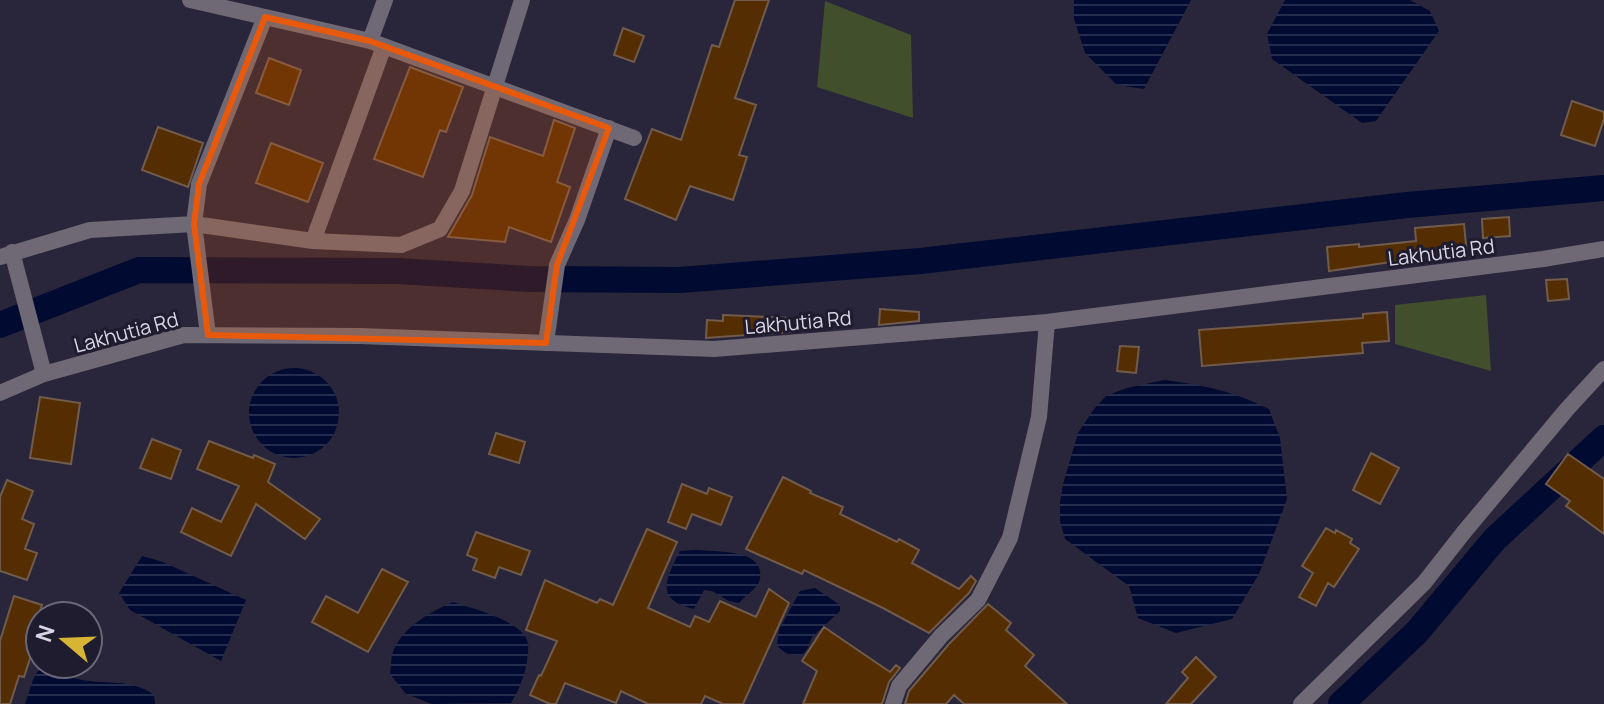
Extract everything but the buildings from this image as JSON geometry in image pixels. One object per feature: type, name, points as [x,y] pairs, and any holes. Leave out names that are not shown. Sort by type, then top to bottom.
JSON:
[{"type":"street","points":[[190,0],[377,43],[634,138]]},
{"type":"street","points":[[313,241],[377,43],[385,0]]},
{"type":"street","points":[[44,374],[6,254],[90,230],[194,224],[313,241],[401,245],[440,229],[462,191],[522,0]]},
{"type":"street","points":[[208,335],[194,224],[199,184],[265,17]]},
{"type":"street","points":[[546,343],[557,265],[577,220],[609,128]]},
{"type":"street","name":"Lakhutia Rd","points":[[0,393],[44,374],[184,335],[360,336],[714,349],[1047,322],[1604,249]]},
{"type":"street","points":[[893,704],[899,686],[941,636],[978,600],[1010,538],[1039,417],[1047,322]]},
{"type":"street","points":[[1301,704],[1424,583],[1483,509],[1604,369]]},
{"type":"highlighted area","points":[[265,17],[370,41],[609,128],[557,265],[546,343],[208,335],[194,224],[199,184]]},
{"type":"green space","points":[[825,1],[911,35],[913,118],[817,87]]},
{"type":"green space","points":[[1486,295],[1491,371],[1395,344],[1395,305]]},
{"type":"water","points":[[1074,0],[1191,0],[1144,89],[1117,85],[1085,53],[1074,19]]},
{"type":"water","points":[[1285,0],[1410,0],[1430,11],[1439,31],[1376,121],[1362,123],[1272,59],[1267,34]]},
{"type":"water","points":[[285,368],[303,368],[319,375],[332,388],[339,404],[339,422],[332,438],[319,451],[303,458],[285,458],[269,451],[256,438],[249,422],[249,404],[256,388],[269,375]]},
{"type":"water","points":[[1164,380],[1218,390],[1269,409],[1280,438],[1287,499],[1259,574],[1232,619],[1176,633],[1138,618],[1129,586],[1065,539],[1060,521],[1063,484],[1078,433],[1094,409],[1106,396]]},
{"type":"water","points":[[680,551],[733,553],[751,559],[760,571],[759,583],[739,603],[704,590],[694,609],[681,605],[668,594],[668,579]]},
{"type":"water","points":[[142,556],[163,562],[246,600],[221,661],[130,610],[119,593]]},
{"type":"water","points":[[815,588],[840,605],[840,611],[812,637],[802,655],[788,654],[777,645],[779,630],[800,591]]},
{"type":"water","points":[[453,602],[496,616],[524,635],[528,645],[527,662],[511,703],[432,704],[406,694],[390,674],[396,645],[409,629]]},
{"type":"water","points":[[33,680],[82,680],[136,686],[154,695],[155,704],[25,704]]},
{"type":"waterway","points":[[0,325],[139,270],[397,271],[529,279],[680,280],[920,261],[1407,205],[1604,188]]},
{"type":"waterway","points":[[1341,704],[1417,632],[1494,540],[1604,438]]}]
